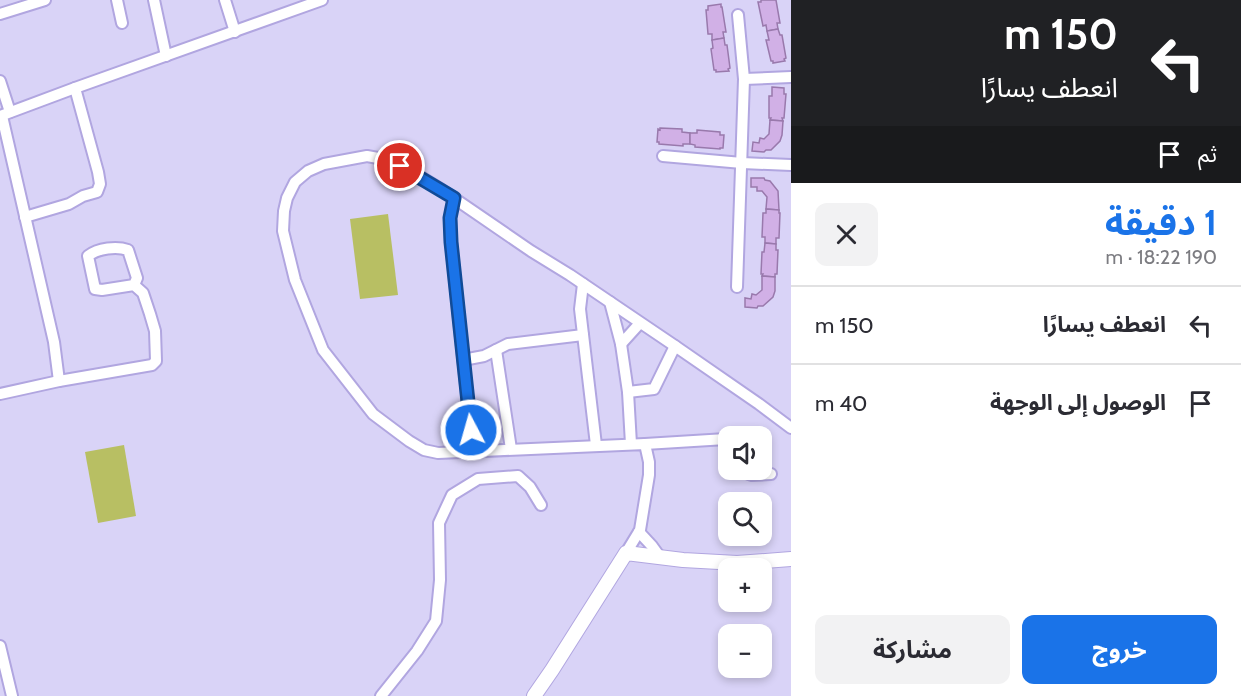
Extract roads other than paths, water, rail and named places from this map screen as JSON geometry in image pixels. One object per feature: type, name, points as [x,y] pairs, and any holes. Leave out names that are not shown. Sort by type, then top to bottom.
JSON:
[{"type":"street","points":[[0,14],[45,0]]},
{"type":"street","points":[[117,0],[122,23]]},
{"type":"street","points":[[154,0],[166,56]]},
{"type":"street","points":[[225,0],[235,32]]},
{"type":"street","points":[[4,115],[322,0]]},
{"type":"street","points":[[737,287],[744,79],[738,15]]},
{"type":"street","points":[[744,79],[791,77]]},
{"type":"street","points":[[0,81],[4,115],[54,342],[59,381]]},
{"type":"street","points":[[25,217],[69,204],[83,196],[97,192],[100,184],[98,172],[75,88]]},
{"type":"street","points":[[718,439],[438,453],[424,450],[409,441],[373,414],[322,350],[295,280],[283,231],[287,198],[295,182],[308,171],[345,159],[367,156],[389,160],[454,198],[584,284],[791,428]]},
{"type":"street","points":[[663,156],[791,165]]},
{"type":"street","points":[[454,198],[450,218],[451,242],[473,452]]},
{"type":"street","points":[[120,247],[128,250],[137,278],[134,285],[95,289],[88,256],[93,252],[120,247]]},
{"type":"street","points":[[584,284],[580,309],[596,445]]},
{"type":"street","points":[[0,394],[152,364],[156,361],[155,331],[143,293],[134,285]]},
{"type":"street","points":[[610,302],[621,344],[628,392],[631,444]]},
{"type":"street","points":[[621,344],[640,323]]},
{"type":"street","points":[[463,360],[484,356],[508,344],[583,335]]},
{"type":"street","points":[[628,392],[654,389],[675,346]]},
{"type":"street","points":[[496,350],[512,449]]},
{"type":"street","points":[[534,696],[639,532],[649,462],[645,444]]},
{"type":"street","points":[[381,696],[417,651],[436,621],[440,580],[439,523],[452,495],[478,479],[518,476],[530,487],[541,505]]},
{"type":"street","points":[[639,532],[660,557]]},
{"type":"street","points":[[626,553],[683,560],[737,562],[791,559]]},
{"type":"street","points":[[0,646],[12,696]]}]
